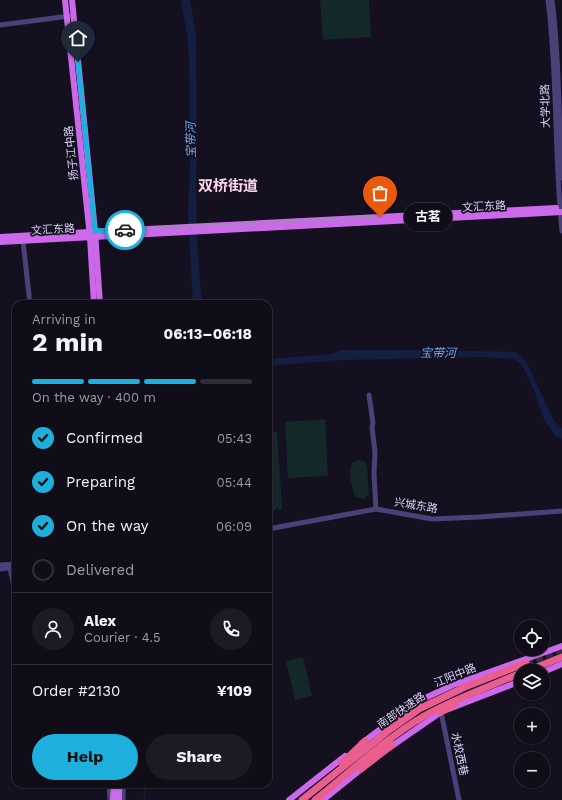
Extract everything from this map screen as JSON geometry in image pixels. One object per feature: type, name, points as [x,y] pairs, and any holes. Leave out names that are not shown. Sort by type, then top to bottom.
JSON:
[{"type":"highway","name":"南部快速路","points":[[538,664],[562,657]]},
{"type":"highway","name":"南部快速路","points":[[302,800],[388,731],[421,708],[465,687],[514,671]]},
{"type":"highway","name":"南部快速路","points":[[316,800],[390,739],[422,718],[444,705],[514,676]]},
{"type":"highway","points":[[441,712],[461,701],[514,677]]},
{"type":"highway","points":[[387,724],[449,692],[465,687]]},
{"type":"highway","points":[[297,800],[345,760],[365,741]]},
{"type":"highway","points":[[316,800],[392,745]]},
{"type":"main road","name":"扬子江中路","points":[[65,0],[100,300]]},
{"type":"main road","name":"扬子江中路","points":[[72,0],[92,234],[94,300]]},
{"type":"main road","name":"文汇东路","points":[[0,237],[177,230],[561,210]]},
{"type":"main road","name":"文汇东路","points":[[0,242],[92,234]]},
{"type":"main road","name":"江阳中路","points":[[289,800],[387,724],[423,699],[453,685],[562,646]]},
{"type":"main road","points":[[550,669],[562,664]]},
{"type":"main road","points":[[323,800],[392,745],[441,712],[514,684]]},
{"type":"main road","points":[[114,788],[114,800]]},
{"type":"main road","points":[[119,788],[119,800]]},
{"type":"street","name":"大学北路","points":[[548,0],[554,58],[556,137],[562,231]]},
{"type":"street","name":"大学北路","points":[[552,0],[558,59],[562,178]]},
{"type":"street","points":[[0,25],[74,16]]},
{"type":"street","points":[[23,240],[30,300]]},
{"type":"street","points":[[369,395],[375,452],[374,474],[376,509]]},
{"type":"street","name":"兴城东路","points":[[272,528],[376,509],[432,519],[562,511]]},
{"type":"street","points":[[0,565],[12,564]]},
{"type":"street","points":[[0,569],[10,568],[12,577]]},
{"type":"street","name":"水校西巷","points":[[441,712],[459,800]]},
{"type":"street","points":[[109,788],[110,800]]},
{"type":"street","points":[[123,788],[123,800]]},
{"type":"green space","points":[[320,0],[369,0],[371,37],[323,40]]},
{"type":"green space","points":[[325,419],[328,476],[288,478],[285,422]]},
{"type":"green space","points":[[272,432],[277,432],[282,509],[278,510],[278,506],[272,513]]},
{"type":"green space","points":[[358,460],[364,461],[367,466],[369,494],[364,499],[356,497],[351,482],[351,466]]},
{"type":"green space","points":[[303,657],[312,696],[295,700],[286,661]]},
{"type":"water","name":"宝带河","points":[[181,0],[190,0],[196,35],[197,244],[202,300],[193,300],[188,213],[190,163],[189,56]]},
{"type":"water","name":"宝带河","points":[[340,350],[516,352],[526,361],[554,421],[562,428],[562,439],[556,437],[544,420],[534,390],[526,373],[521,364],[514,359],[484,357],[340,360],[272,366],[272,359],[333,354]]},
{"type":"waterway","points":[[144,800],[145,788]]},
{"type":"tunnel","points":[[526,663],[562,649]]},
{"type":"way so far","points":[[125,230],[380,217]]},
{"type":"place","name":"古茗","points":[[380,217]]},
{"type":"district","name":"双桥街道","points":[[228,186]]},
{"type":"route","points":[[78,62],[95,231],[125,230]]}]
